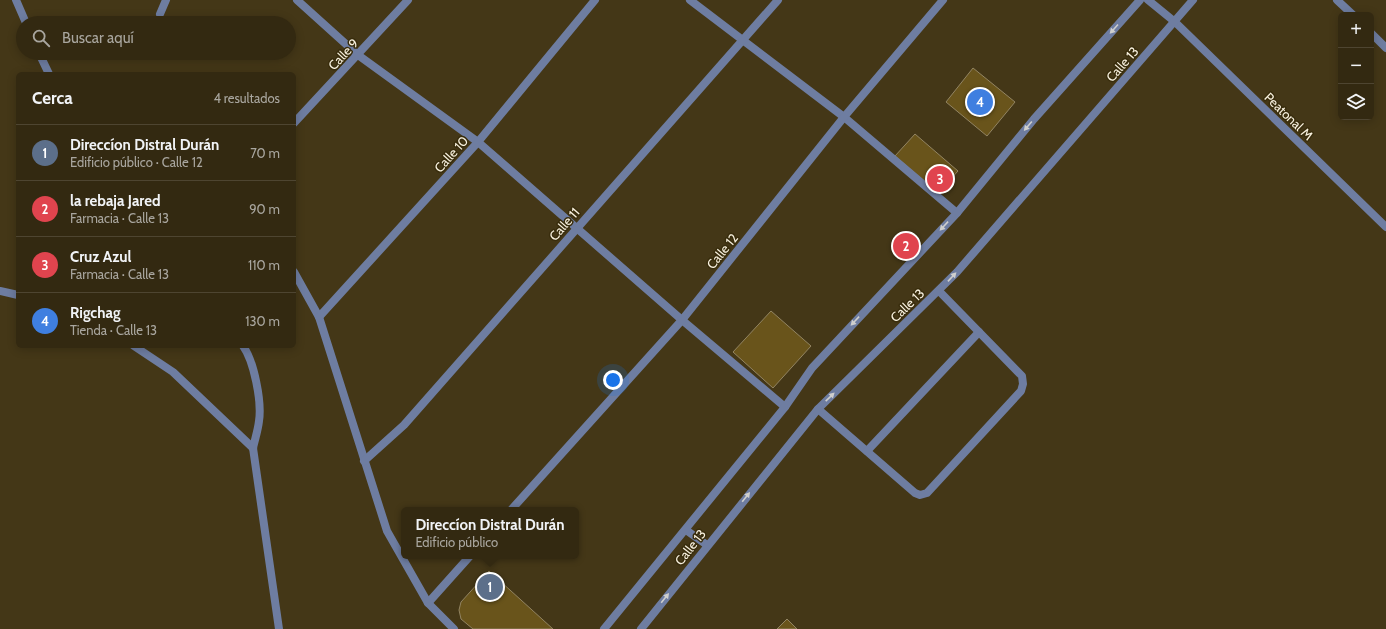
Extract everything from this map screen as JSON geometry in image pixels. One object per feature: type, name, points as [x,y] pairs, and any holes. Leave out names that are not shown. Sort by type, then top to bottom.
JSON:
[{"type":"street","points":[[16,0],[23,16]]},
{"type":"street","points":[[160,14],[166,0]]},
{"type":"street","points":[[297,0],[358,55],[478,142],[682,320],[785,407]]},
{"type":"street","name":"Calle 9","points":[[296,121],[408,0]]},
{"type":"street","name":"Calle 10","points":[[319,317],[478,142],[595,0]]},
{"type":"street","points":[[690,0],[844,117],[957,213]]},
{"type":"street","name":"Calle 11","points":[[364,461],[404,425],[778,0]]},
{"type":"street","name":"Calle 12","points":[[515,507],[682,320],[844,117],[943,0]]},
{"type":"street","name":"Calle 13","points":[[604,629],[785,407],[812,368],[957,213],[1034,119],[1140,0]]},
{"type":"street","name":"Peatonal M","points":[[1148,0],[1175,22],[1386,228]]},
{"type":"street","name":"Calle 13","points":[[641,629],[818,409],[938,291],[1193,0]]},
{"type":"street","points":[[1338,0],[1350,12]]},
{"type":"street","points":[[1374,36],[1386,48]]},
{"type":"street","points":[[43,60],[48,72]]},
{"type":"street","points":[[296,276],[319,317],[387,531],[401,556]]},
{"type":"street","points":[[0,291],[16,295]]},
{"type":"street","points":[[818,409],[915,493],[920,496],[927,493],[1021,391],[1023,384],[1022,376],[938,291]]},
{"type":"street","points":[[867,451],[979,332]]},
{"type":"street","points":[[137,348],[173,372],[253,448]]},
{"type":"street","points":[[244,348],[256,378],[260,420],[253,448],[279,629]]},
{"type":"street","points":[[686,530],[708,545]]},
{"type":"street","points":[[403,559],[428,603],[454,629]]},
{"type":"street","points":[[428,603],[467,559]]},
{"type":"building","points":[[973,68],[1015,102],[987,136],[946,102]]},
{"type":"building","points":[[915,134],[958,171],[938,193],[895,156]]},
{"type":"building","points":[[771,311],[811,346],[773,388],[733,352]]},
{"type":"building","points":[[489,571],[553,629],[473,629],[461,619],[459,610],[461,602]]},
{"type":"building","points":[[787,619],[797,629],[777,629]]},
{"type":"place","name":"Rigchag","points":[[980,102]]},
{"type":"place","name":"Cruz Azul","points":[[940,179]]},
{"type":"place","name":"la rebaja Jared","points":[[906,246]]},
{"type":"place","name":"Direccíon Distral Durán","points":[[490,587]]}]
